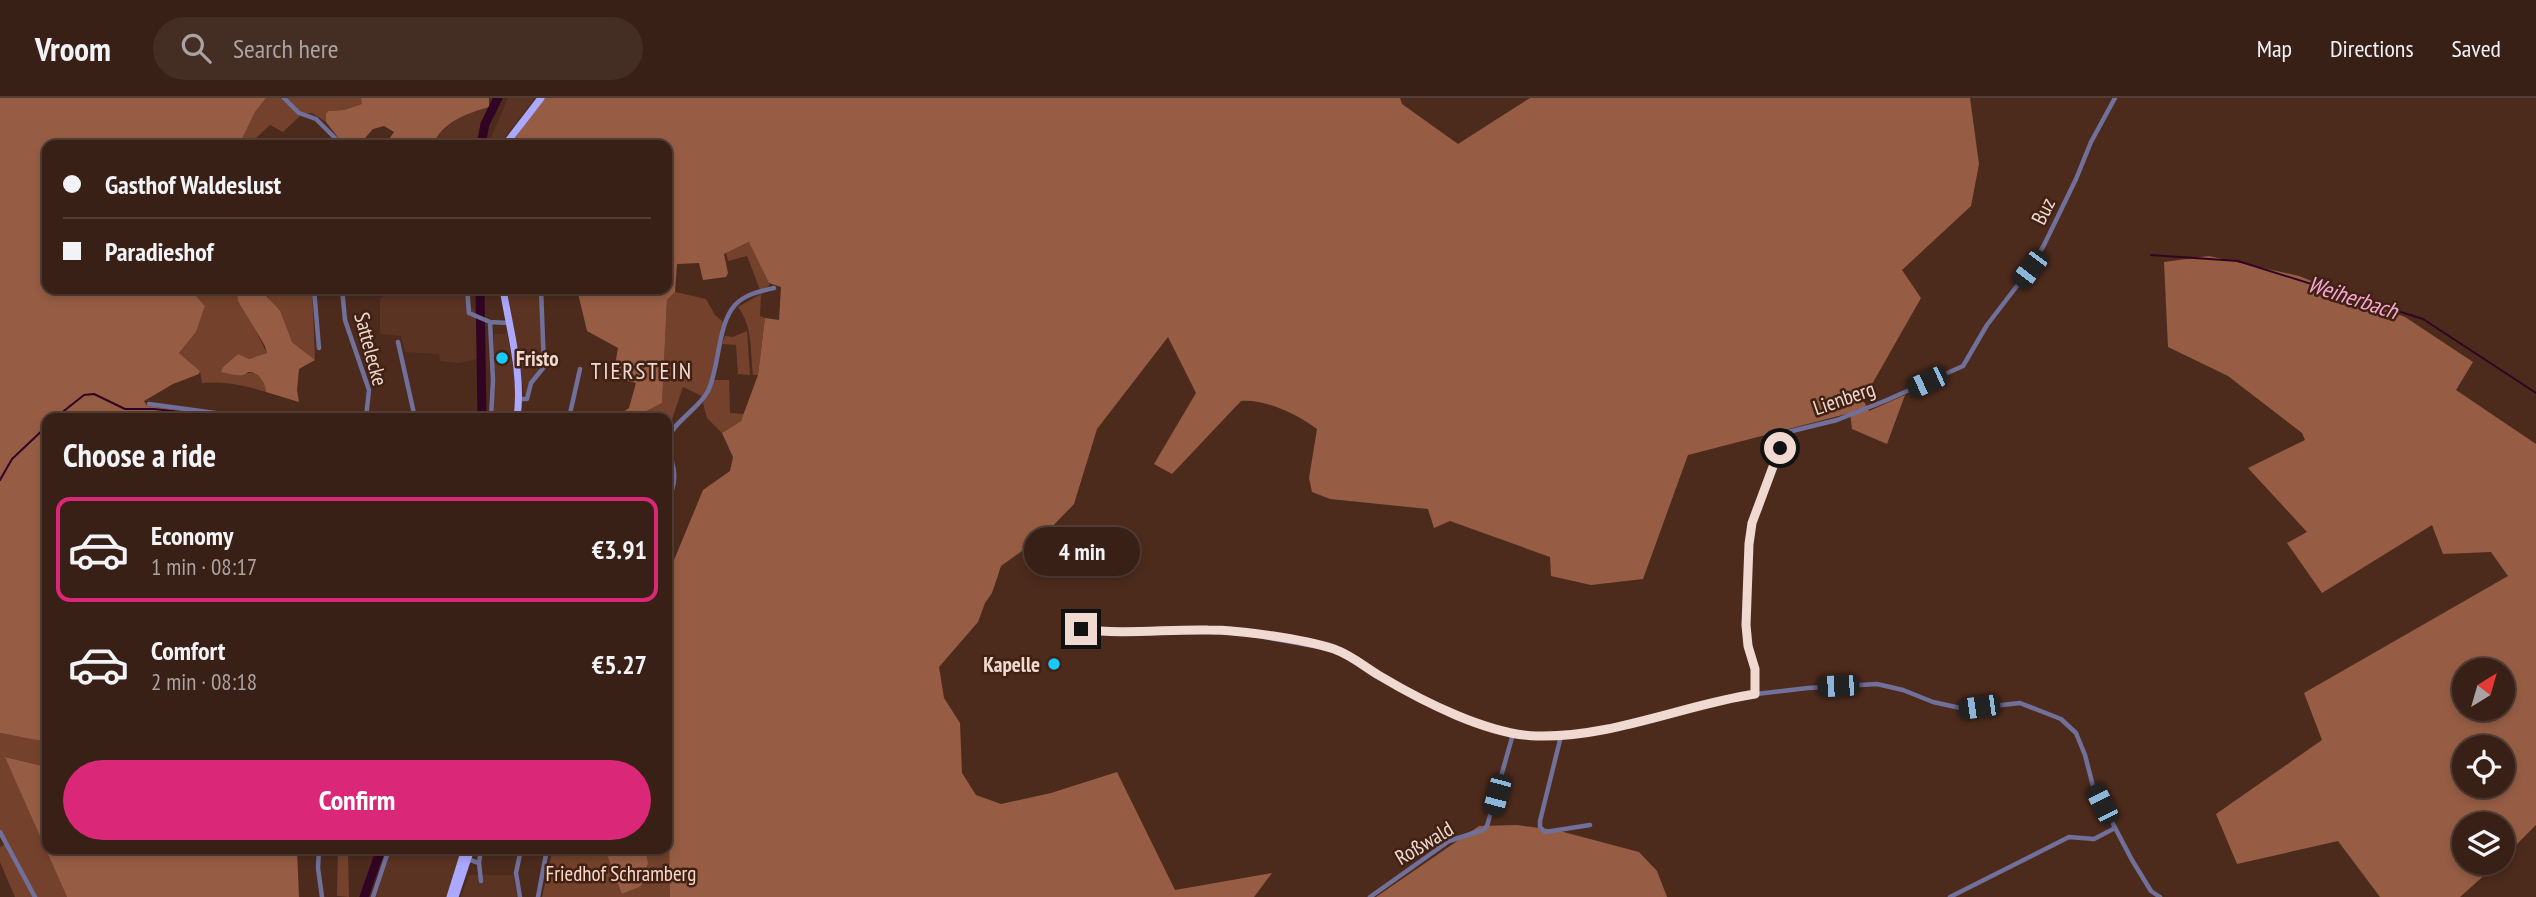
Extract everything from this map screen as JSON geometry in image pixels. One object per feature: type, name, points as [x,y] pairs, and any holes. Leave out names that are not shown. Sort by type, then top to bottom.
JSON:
[{"type":"main road","points":[[509,140],[541,98]]},
{"type":"main road","points":[[504,294],[520,399],[518,413]]},
{"type":"main road","points":[[453,897],[467,854]]},
{"type":"street","points":[[284,98],[299,113],[316,119],[337,140]]},
{"type":"street","name":"Buz","points":[[1963,366],[1987,325],[2030,269],[2044,245],[2091,142],[2115,98]]},
{"type":"street","points":[[672,433],[701,404],[709,390],[731,311],[741,300],[774,288]]},
{"type":"street","points":[[314,294],[319,348]]},
{"type":"street","name":"Sattelecke","points":[[342,294],[345,320],[369,390],[367,413]]},
{"type":"street","points":[[467,294],[467,309],[474,316],[488,321],[509,323]]},
{"type":"street","points":[[520,399],[527,398],[531,383],[544,367],[541,294]]},
{"type":"street","points":[[488,321],[494,380],[491,413]]},
{"type":"street","points":[[398,342],[414,413]]},
{"type":"street","name":"Lienberg","points":[[1755,694],[1755,669],[1748,646],[1746,625],[1749,544],[1752,523],[1783,438],[1788,432],[1837,420],[1963,366]]},
{"type":"street","points":[[570,413],[580,369]]},
{"type":"street","points":[[149,404],[216,413]]},
{"type":"street","points":[[672,462],[675,474],[672,491]]},
{"type":"street","points":[[1064,626],[1098,632],[1210,630],[1336,650],[1416,695],[1486,726],[1513,734],[1561,736],[1598,730],[1730,698],[1808,688],[1877,684],[1965,709],[2020,703],[2061,719],[2076,733],[2082,744],[2093,786],[2151,891],[2160,897]]},
{"type":"street","name":"Roßwald","points":[[1370,897],[1449,841],[1483,830],[1487,826],[1513,734]]},
{"type":"street","points":[[1561,736],[1540,827],[1545,832],[1552,832],[1590,825]]},
{"type":"street","points":[[1950,897],[2069,837],[2094,839],[2115,828]]},
{"type":"street","points":[[0,832],[35,897]]},
{"type":"street","points":[[319,854],[322,897]]},
{"type":"street","points":[[373,897],[387,854]]},
{"type":"street","points":[[468,854],[480,863]]},
{"type":"street","points":[[481,854],[481,881]]},
{"type":"street","points":[[520,854],[516,873],[520,897]]},
{"type":"street","points":[[538,897],[546,854]]},
{"type":"shaded area","points":[[508,98],[535,98],[503,140],[490,140]]},
{"type":"shaded area","points":[[489,107],[480,132],[480,140],[435,140],[439,134],[463,114]]},
{"type":"shaded area","points":[[386,294],[471,294],[471,306],[478,315],[477,359],[458,363],[440,361],[439,354],[405,352],[401,336],[380,334],[380,299]]},
{"type":"shaded area","points":[[508,294],[539,295],[544,344],[543,367],[531,380],[525,397]]},
{"type":"shaded area","points":[[507,333],[517,391],[515,413],[493,413],[494,334]]},
{"type":"shaded area","points":[[389,854],[461,854],[447,897],[376,897]]},
{"type":"shaded area","points":[[469,875],[513,875],[517,897],[461,897]]},
{"type":"green space","points":[[0,98],[266,98],[255,112],[241,140],[42,140],[42,294],[194,294],[205,306],[196,332],[179,353],[200,371],[199,374],[173,384],[144,401],[147,406],[198,413],[42,413],[42,741],[0,733]]},
{"type":"green space","points":[[266,98],[283,98],[300,116],[283,132],[270,125],[256,140],[241,140],[255,112]]},
{"type":"green space","points":[[287,98],[361,98],[363,104],[344,110],[328,111],[326,122],[312,113],[303,114]]},
{"type":"green space","points":[[361,98],[489,98],[489,107],[448,125],[436,140],[388,140],[394,132],[384,126],[373,129],[363,140],[340,140],[326,122],[326,114],[328,111],[344,110],[362,104]]},
{"type":"green space","points":[[544,98],[1400,98],[1402,104],[1458,144],[1530,98],[1970,98],[1979,164],[1971,206],[1902,270],[1921,298],[1863,400],[1869,411],[1905,395],[1887,444],[1852,429],[1850,413],[1688,455],[1643,579],[1591,585],[1551,576],[1550,557],[1450,521],[1434,528],[1428,509],[1330,499],[1312,492],[1309,478],[1317,429],[1291,413],[1261,402],[1241,401],[1172,474],[1154,464],[1196,393],[1168,337],[1097,429],[1074,504],[1044,535],[1001,566],[978,622],[939,667],[944,698],[960,723],[962,773],[976,795],[1001,804],[1051,793],[1117,772],[1175,890],[1272,873],[1254,897],[670,897],[672,565],[703,490],[730,471],[733,457],[722,433],[741,421],[758,375],[765,318],[779,320],[781,287],[769,283],[749,242],[724,254],[728,273],[726,277],[703,280],[699,263],[677,264],[675,292],[667,300],[662,403],[643,413],[622,413],[629,408],[636,383],[613,377],[618,348],[587,331],[578,294],[672,294],[672,140],[514,140]]},
{"type":"green space","points":[[750,242],[769,283],[769,286],[760,290],[747,256],[728,261],[726,253]]},
{"type":"green space","points":[[2209,256],[2299,276],[2405,317],[2473,362],[2456,390],[2536,444],[2536,825],[2515,846],[2515,812],[2452,812],[2452,875],[2485,875],[2460,897],[2380,897],[2338,841],[2237,864],[2216,814],[2322,740],[2304,693],[2508,576],[2491,552],[2443,554],[2432,525],[2322,593],[2287,543],[2307,532],[2248,468],[2305,440],[2302,433],[2228,376],[2168,347],[2164,262]]},
{"type":"green space","points":[[675,292],[706,299],[715,315],[723,322],[711,380],[704,397],[683,387],[672,419],[672,413],[643,413],[662,403],[667,300]]},
{"type":"green space","points":[[194,294],[238,294],[267,353],[249,359],[238,354],[223,367],[228,372],[260,376],[265,383],[266,392],[234,384],[202,383],[200,371],[179,353],[196,332],[205,306]]},
{"type":"green space","points":[[237,294],[265,294],[280,311],[292,342],[315,360],[299,369],[299,402],[266,392],[259,376],[252,372],[238,375],[221,372],[238,354],[249,359],[267,353],[238,301]]},
{"type":"green space","points":[[312,294],[315,360],[292,342],[267,295]]},
{"type":"green space","points":[[761,294],[760,316],[765,318],[758,375],[753,375],[749,331],[738,307]]},
{"type":"green space","points":[[747,331],[750,375],[738,374],[736,345],[722,344],[725,336],[733,337]]},
{"type":"green space","points":[[714,380],[729,380],[730,413],[744,414],[741,421],[722,433],[707,418],[703,403]]},
{"type":"green space","points":[[0,733],[42,741],[42,766],[6,757],[42,840],[42,854],[48,854],[67,897],[15,897],[0,862],[0,847],[4,845],[0,836]]},
{"type":"green space","points":[[5,757],[42,766],[42,841]]},
{"type":"green space","points":[[1517,825],[1556,830],[1639,852],[1657,871],[1667,897],[1376,897],[1479,826]]},
{"type":"green space","points":[[48,854],[297,854],[299,897],[67,897]]},
{"type":"green space","points":[[338,854],[348,854],[349,897],[337,896]]},
{"type":"green space","name":"Friedhof Schramberg","points":[[552,854],[669,854],[670,897],[542,897]]},
{"type":"green space","points":[[607,854],[646,854],[648,863],[641,886],[622,894]]},
{"type":"waterway","points":[[482,140],[485,124],[498,98]]},
{"type":"waterway","name":"Weiherbach","points":[[2151,255],[2238,261],[2423,319],[2536,393]]},
{"type":"waterway","points":[[480,294],[482,413]]},
{"type":"waterway","points":[[61,413],[84,395],[94,394],[125,409],[190,413]]},
{"type":"waterway","points":[[0,480],[12,459],[42,431]]},
{"type":"waterway","points":[[364,897],[379,854]]},
{"type":"place","name":"Fristo","points":[[502,358]]},
{"type":"place","name":"Kapelle","points":[[1054,664]]},
{"type":"district","name":"TIERSTEIN","points":[[642,370]]},
{"type":"route","points":[[1081,629],[1098,632],[1210,630],[1306,643],[1336,650],[1416,695],[1495,730],[1513,734],[1561,736],[1598,730],[1755,694],[1755,669],[1748,646],[1746,625],[1749,544],[1752,523],[1780,448]]}]
